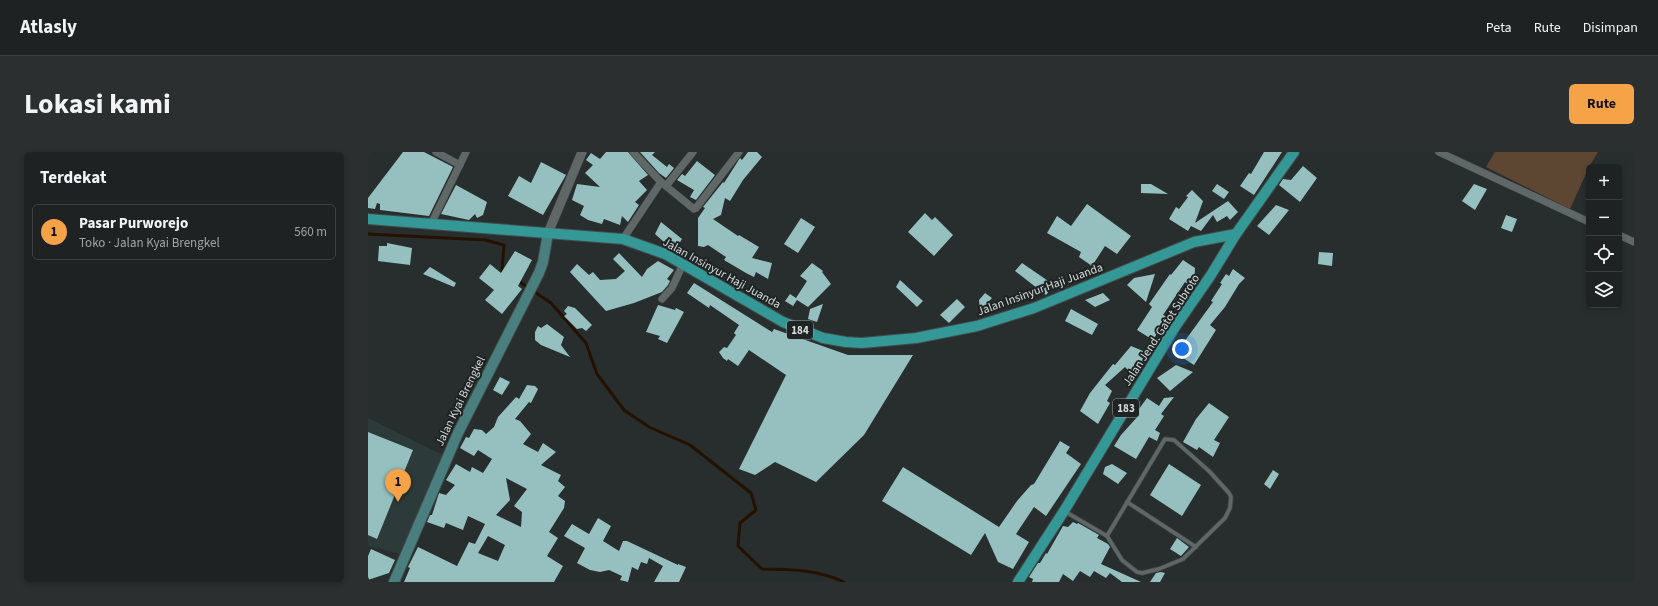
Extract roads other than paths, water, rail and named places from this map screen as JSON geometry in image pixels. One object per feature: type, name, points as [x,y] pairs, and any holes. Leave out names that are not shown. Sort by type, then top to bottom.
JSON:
[{"type":"main road","name":"Jalan Jend. Gatot Subroto","points":[[1018,582],[1064,511],[1176,327],[1211,275],[1236,234],[1294,152]]},
{"type":"main road","name":"Jalan Insinyur Haji Juanda","points":[[368,219],[623,238],[657,251],[683,264],[783,322],[811,334],[846,342],[874,342],[933,335],[983,324],[1034,308],[1188,244],[1236,234]]},
{"type":"main road","name":"Jalan Kyai Brengkel","points":[[394,582],[458,433],[531,289],[543,262],[548,233]]},
{"type":"street","points":[[436,152],[460,165]]},
{"type":"street","points":[[430,224],[466,152]]},
{"type":"street","points":[[548,233],[582,152]]},
{"type":"street","points":[[633,152],[663,184],[692,208],[696,208],[739,152]]},
{"type":"street","points":[[623,238],[663,184],[693,152]]},
{"type":"street","points":[[1439,152],[1586,221]]},
{"type":"street","points":[[1621,236],[1634,242]]},
{"type":"street","points":[[662,299],[672,288],[683,264]]},
{"type":"lane","points":[[1064,511],[1107,536],[1122,560],[1132,570],[1140,573],[1168,566],[1183,559],[1225,518],[1230,508],[1230,493],[1209,471],[1174,440],[1169,438],[1162,441],[1107,536]]},
{"type":"lane","points":[[1127,502],[1196,547]]},
{"type":"waterway","points":[[368,234],[485,240],[504,245],[502,270],[506,273]]},
{"type":"waterway","points":[[517,280],[551,303],[586,343],[597,374],[624,410],[649,427],[690,445],[751,493],[756,510],[740,523],[738,546],[762,569],[794,570],[814,573],[825,575],[844,582]]},
{"type":"place","name":"Pasar Purworejo","points":[[398,502]]}]
